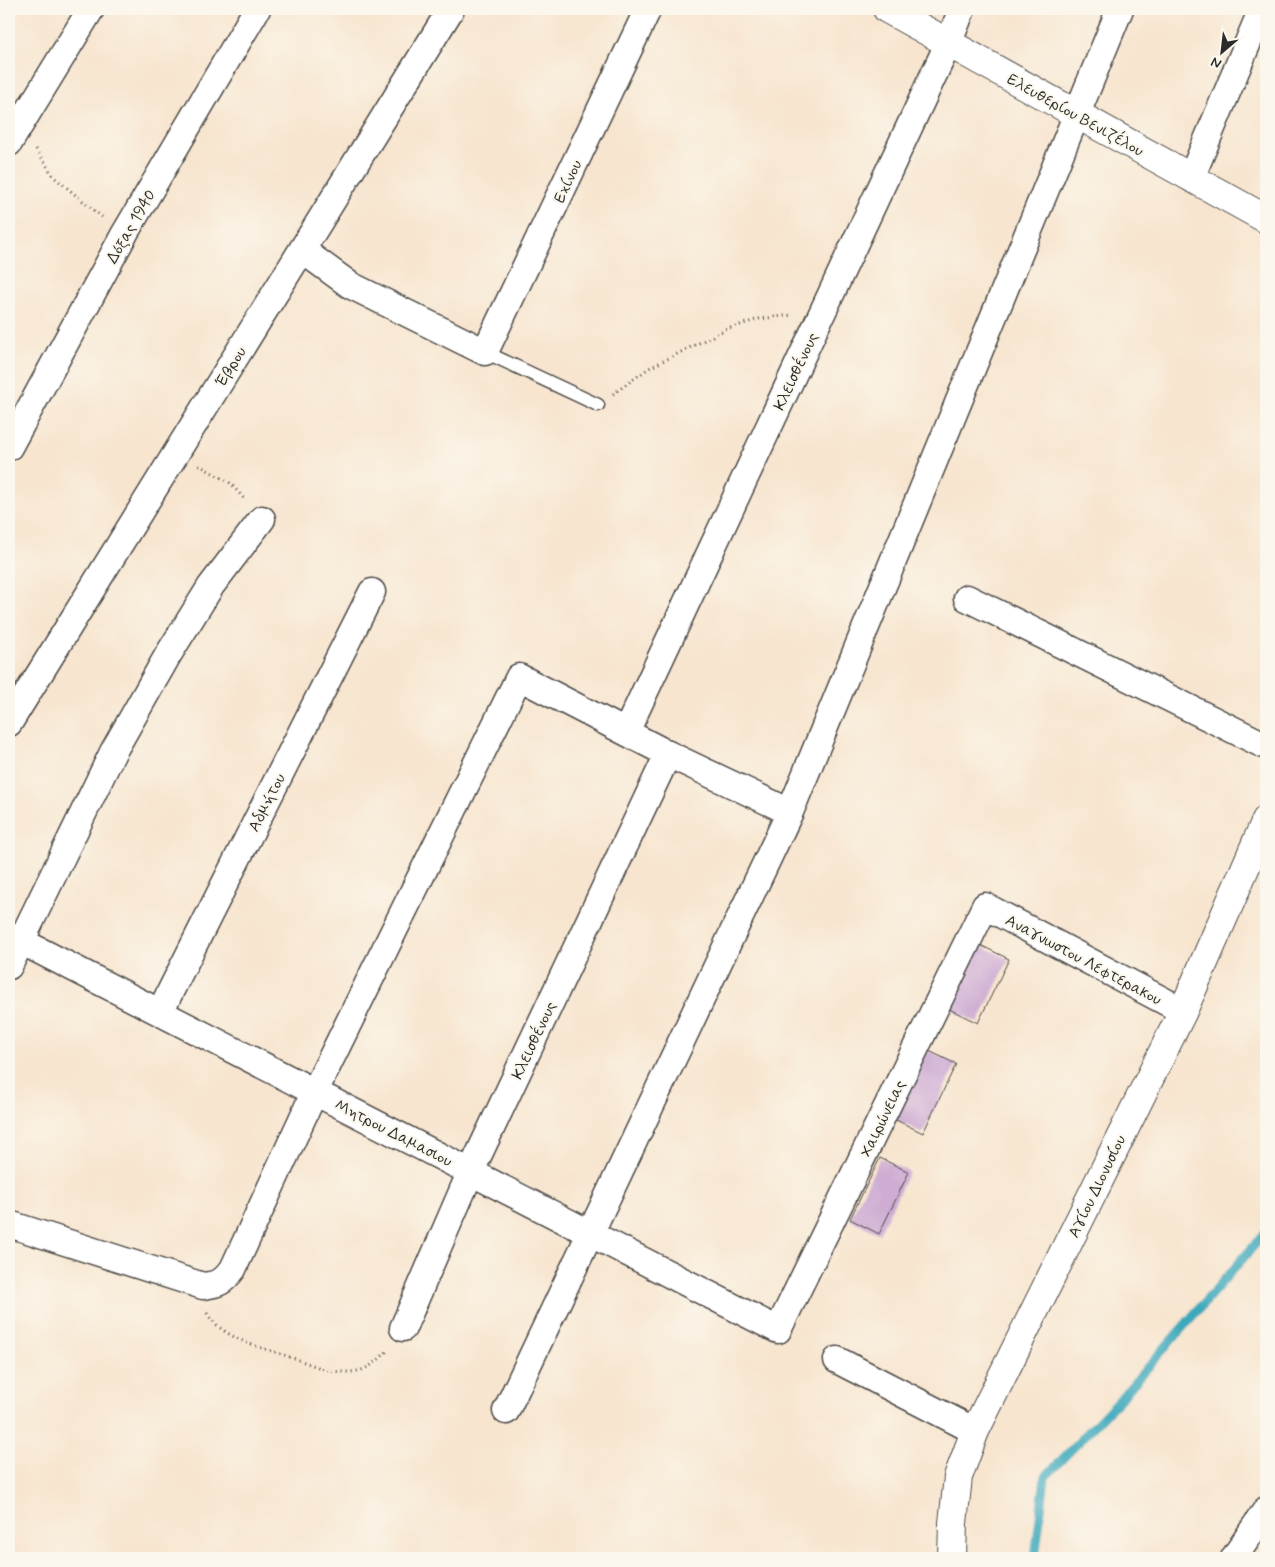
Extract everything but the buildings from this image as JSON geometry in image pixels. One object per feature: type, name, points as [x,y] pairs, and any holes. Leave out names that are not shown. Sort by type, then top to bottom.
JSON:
[{"type":"street","points":[[9,143],[91,9]]},
{"type":"street","name":"Δόξας 1940","points":[[9,447],[125,233],[257,9]]},
{"type":"street","name":"Έβρου","points":[[9,723],[451,9]]},
{"type":"street","name":"Εχίνου","points":[[485,352],[648,9]]},
{"type":"street","name":"Ελευθερίου Βενιζέλου","points":[[887,9],[1266,219]]},
{"type":"street","name":"Κλεισθένους","points":[[626,732],[949,42],[962,9]]},
{"type":"street","points":[[506,1410],[790,812],[1120,9]]},
{"type":"street","points":[[1191,178],[1262,9]]},
{"type":"street","points":[[302,250],[350,284],[485,352]]},
{"type":"street","points":[[9,966],[15,938],[113,752],[168,654],[211,586],[262,519]]},
{"type":"street","name":"Αδμήτου","points":[[160,1012],[372,592]]},
{"type":"street","points":[[966,598],[1266,746]]},
{"type":"street","points":[[9,1224],[204,1286],[217,1284],[226,1278],[233,1269],[315,1091],[520,677],[668,754],[790,812]]},
{"type":"street","name":"Κλεισθένους","points":[[403,1328],[471,1171],[668,754]]},
{"type":"street","name":"Αγίου Διονυσίου","points":[[952,1558],[953,1523],[958,1478],[975,1431],[1183,1011],[1266,820]]},
{"type":"street","name":"Αναγνωστου Λεφτερακου","points":[[985,906],[1183,1011]]},
{"type":"street","name":"Χαιρώνειας","points":[[778,1330],[985,906]]},
{"type":"street","name":"Μητρου Δαμασιου","points":[[15,938],[778,1330]]},
{"type":"street","points":[[837,1360],[975,1431]]},
{"type":"street","points":[[1234,1558],[1266,1510]]},
{"type":"lane","points":[[485,352],[598,405]]},
{"type":"path","points":[[23,120],[35,149],[54,177],[96,213],[125,233]]},
{"type":"path","points":[[598,405],[650,368],[727,328],[759,318],[791,315],[820,318]]},
{"type":"path","points":[[177,452],[230,483],[262,519]]},
{"type":"path","points":[[204,1286],[202,1301],[206,1313],[214,1324],[226,1333],[326,1370],[342,1373],[358,1371],[370,1366],[394,1342],[403,1328]]},
{"type":"waterway","points":[[1035,1558],[1045,1477],[1120,1399],[1266,1232]]}]
